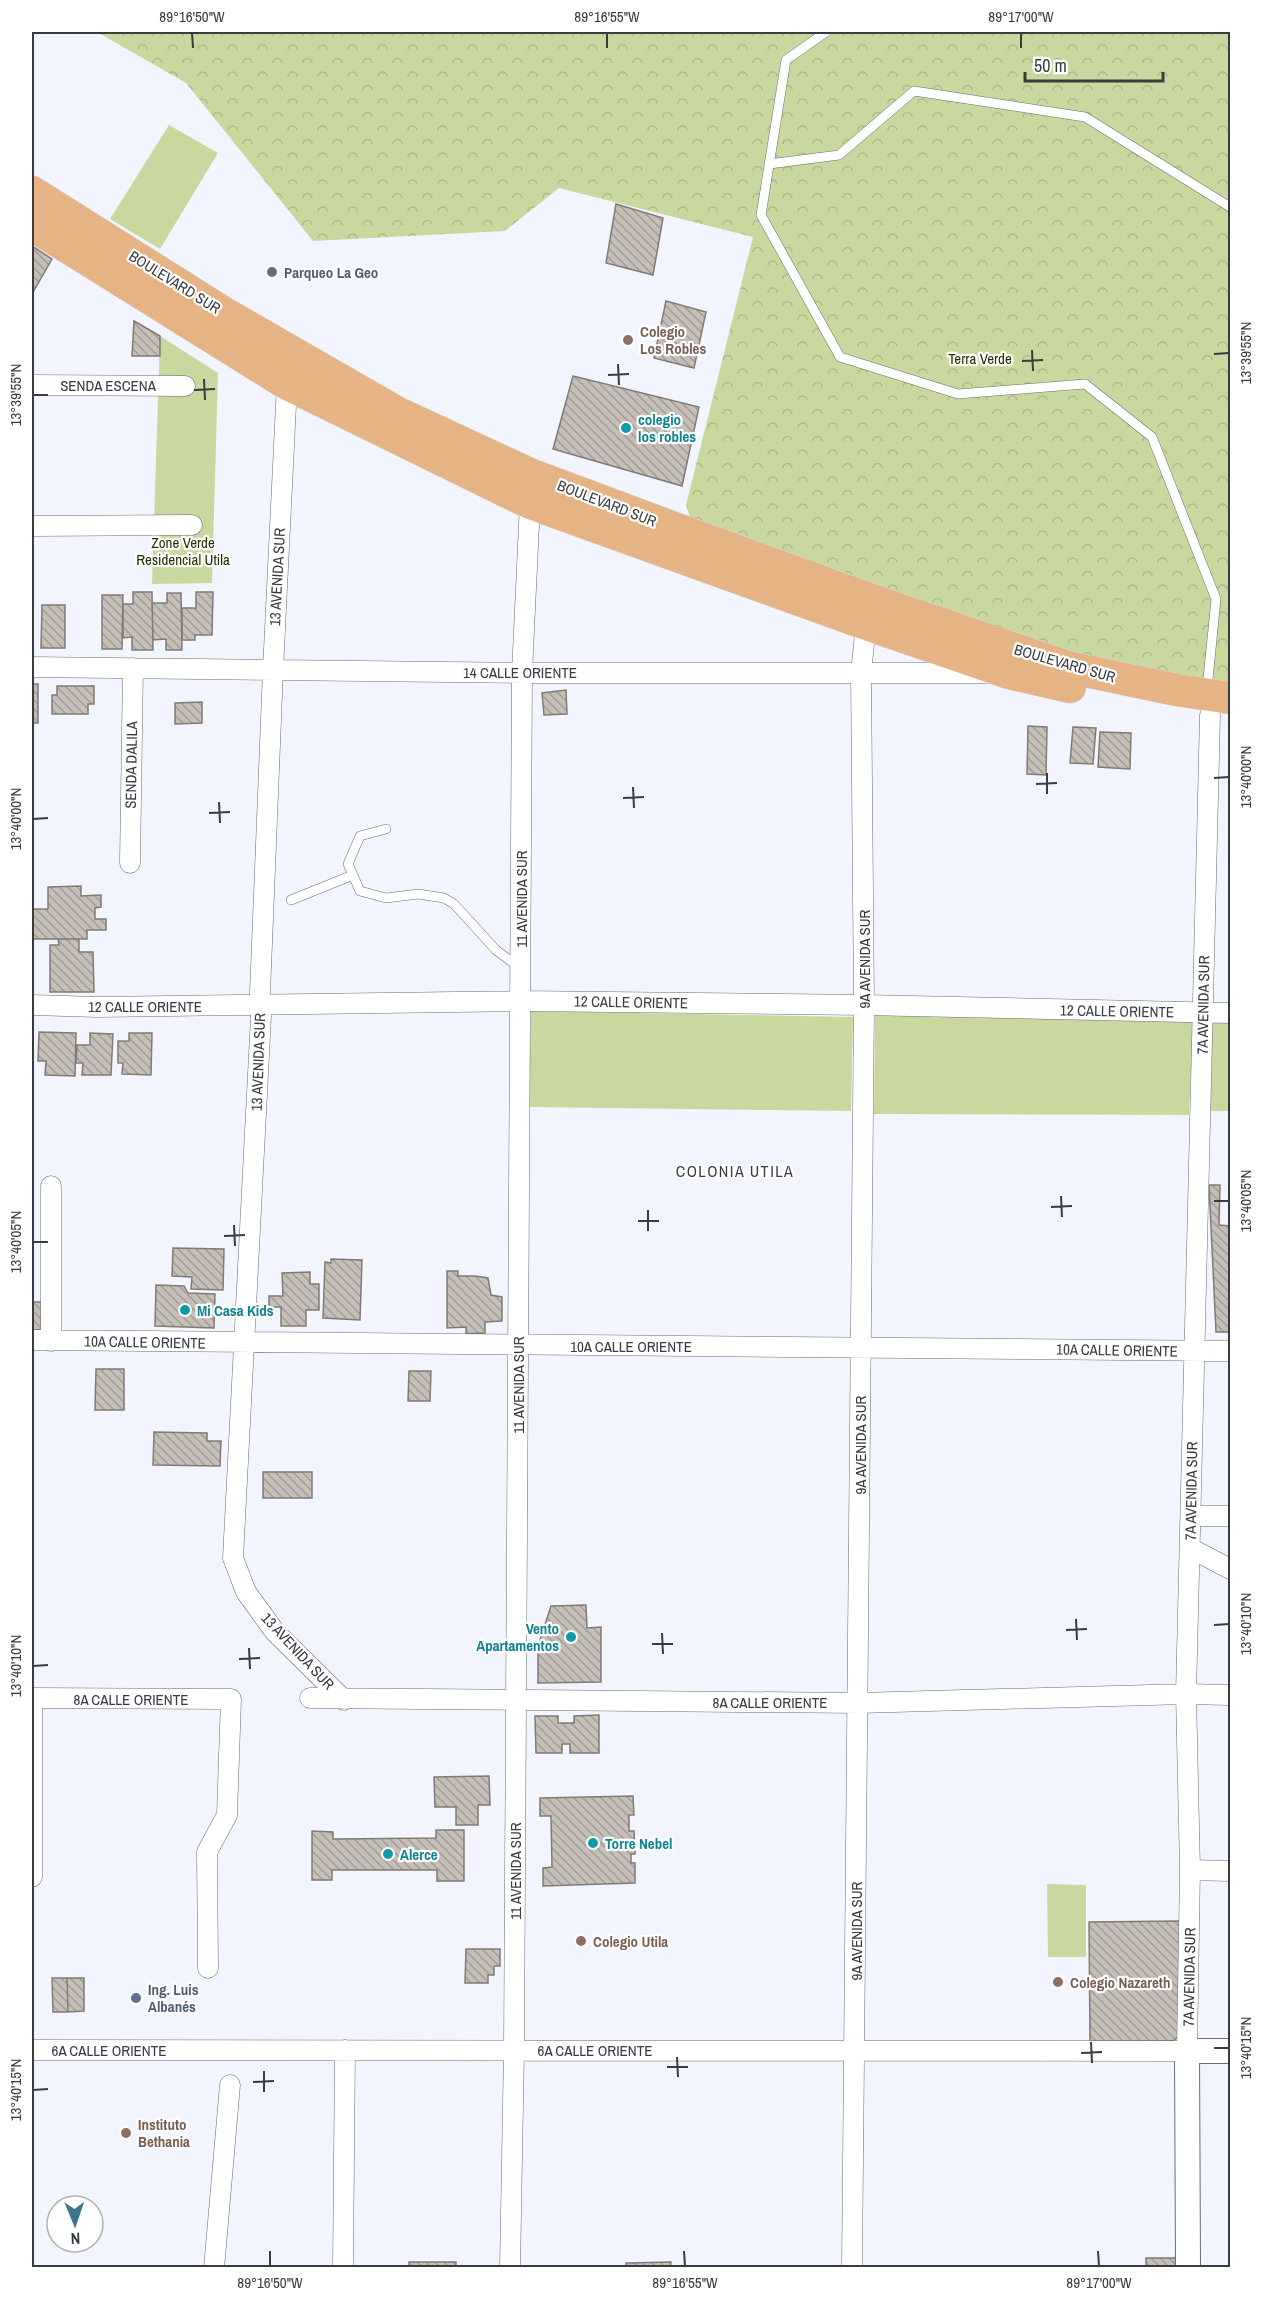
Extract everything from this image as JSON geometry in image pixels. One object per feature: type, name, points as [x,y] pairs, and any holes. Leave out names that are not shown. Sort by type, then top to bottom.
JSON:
[{"type":"highway","name":"BOULEVARD SUR","points":[[32,192],[224,313],[398,413],[531,475],[781,567],[1067,667],[1219,706]]},
{"type":"highway","name":"BOULEVARD SUR","points":[[32,225],[287,384],[530,503],[1009,673],[1121,699],[1219,706]]},
{"type":"street","name":"13 AVENIDA SUR","points":[[287,384],[273,670],[261,1005],[233,1558],[246,1592],[275,1632],[344,1700]]},
{"type":"street","name":"SENDA ESCENA","points":[[32,385],[185,386]]},
{"type":"street","name":"11 AVENIDA SUR","points":[[510,2268],[514,2050],[522,673],[530,503]]},
{"type":"street","points":[[32,525],[192,525]]},
{"type":"street","name":"9A AVENIDA SUR","points":[[852,2268],[856,2051],[864,1048],[861,673],[866,624]]},
{"type":"street","name":"14 CALLE ORIENTE","points":[[32,667],[522,673],[1009,673]]},
{"type":"street","name":"SENDA DALILA","points":[[130,863],[133,668]]},
{"type":"street","name":"7A AVENIDA SUR","points":[[1188,2268],[1187,2051],[1190,1870],[1186,1694],[1203,1013],[1219,706]]},
{"type":"street","name":"12 CALLE ORIENTE","points":[[32,1005],[98,1007],[520,1001],[864,1005],[1230,1013]]},
{"type":"street","points":[[51,1186],[51,1341]]},
{"type":"street","name":"10A CALLE ORIENTE","points":[[32,1341],[1230,1351]]},
{"type":"street","points":[[1191,1516],[1230,1516]]},
{"type":"street","points":[[1190,1548],[1230,1569]]},
{"type":"street","name":"8A CALLE ORIENTE","points":[[310,1698],[858,1703],[1186,1694],[1230,1695]]},
{"type":"street","points":[[32,1698],[32,1877]]},
{"type":"street","name":"8A CALLE ORIENTE","points":[[32,1698],[231,1700],[227,1815],[207,1852],[208,1968]]},
{"type":"street","points":[[1190,1870],[1230,1871]]},
{"type":"street","name":"6A CALLE ORIENTE","points":[[32,2050],[1230,2051]]},
{"type":"street","points":[[343,2268],[345,2050]]},
{"type":"street","points":[[214,2268],[230,2085]]},
{"type":"lane","points":[[826,32],[786,60],[761,215],[840,357],[958,394],[1084,384],[1152,437],[1216,599],[1219,706]]},
{"type":"lane","points":[[769,164],[839,155],[914,91],[1085,117],[1230,207]]},
{"type":"lane","points":[[386,828],[360,836],[348,864],[360,891],[386,898],[418,894],[444,898],[454,904],[496,950],[520,969]]},
{"type":"lane","points":[[291,900],[353,875]]},
{"type":"green space","name":"Terra Verde","points":[[97,32],[1230,32],[1230,691],[1069,657],[691,520],[686,505],[753,237],[559,188],[505,231],[313,241],[186,83]]},
{"type":"green space","points":[[169,125],[218,153],[160,249],[110,219]]},
{"type":"green space","name":"Zone Verde Residencial Utila","points":[[160,336],[218,373],[212,583],[152,584]]},
{"type":"green space","points":[[531,1011],[853,1017],[851,1111],[529,1107]]},
{"type":"green space","points":[[875,1014],[1193,1021],[1189,1115],[874,1114]]},
{"type":"green space","points":[[1207,1021],[1230,1021],[1230,1111],[1206,1111]]},
{"type":"green space","points":[[1047,1884],[1086,1885],[1086,1957],[1048,1957]]},
{"type":"building","points":[[616,204],[663,218],[653,275],[606,263]]},
{"type":"building","points":[[32,246],[52,259],[32,294]]},
{"type":"building","name":"colegio los robles","points":[[666,301],[706,312],[694,368],[654,358]]},
{"type":"building","points":[[134,321],[160,336],[160,356],[132,356]]},
{"type":"building","name":"colegio los robles","points":[[573,376],[699,407],[682,486],[553,449]]},
{"type":"building","points":[[133,592],[152,592],[153,650],[132,650],[132,637],[123,638],[123,604],[133,604]]},
{"type":"building","points":[[196,592],[213,592],[212,635],[195,635],[195,640],[182,640],[182,608],[196,608]]},
{"type":"building","points":[[167,593],[181,593],[182,650],[166,650],[166,639],[153,640],[152,603],[167,603]]},
{"type":"building","points":[[102,595],[123,595],[122,649],[102,649]]},
{"type":"building","points":[[42,605],[65,605],[65,648],[41,648]]},
{"type":"building","points":[[32,684],[38,684],[38,723],[32,723]]},
{"type":"building","points":[[57,686],[94,686],[94,704],[88,704],[88,714],[52,714],[52,695],[57,695]]},
{"type":"building","points":[[566,690],[567,714],[544,715],[542,693]]},
{"type":"building","points":[[202,702],[202,723],[175,724],[175,703]]},
{"type":"building","points":[[1028,726],[1047,727],[1046,775],[1027,774]]},
{"type":"building","points":[[1073,727],[1096,728],[1093,764],[1070,763]]},
{"type":"building","points":[[1100,732],[1131,733],[1130,769],[1098,767]]},
{"type":"building","points":[[81,886],[81,896],[101,895],[101,907],[95,908],[95,919],[106,919],[106,930],[87,930],[87,939],[33,939],[33,909],[48,909],[48,887]]},
{"type":"building","points":[[58,939],[79,939],[79,952],[93,952],[94,992],[50,992],[50,945],[59,945]]},
{"type":"building","points":[[39,1032],[76,1033],[75,1076],[45,1075],[46,1061],[38,1061]]},
{"type":"building","points":[[90,1033],[113,1034],[111,1075],[82,1075],[83,1063],[76,1063],[77,1045],[90,1045]]},
{"type":"building","points":[[129,1033],[152,1033],[151,1075],[122,1074],[123,1063],[118,1063],[118,1041],[129,1041]]},
{"type":"building","points":[[1209,1185],[1220,1185],[1219,1225],[1230,1226],[1230,1332],[1216,1332]]},
{"type":"building","points":[[173,1248],[224,1249],[223,1290],[191,1289],[192,1277],[172,1276]]},
{"type":"building","points":[[331,1259],[362,1260],[360,1320],[323,1318],[325,1262],[331,1263]]},
{"type":"building","points":[[447,1271],[458,1271],[458,1276],[488,1278],[491,1295],[502,1297],[502,1321],[485,1322],[485,1333],[466,1334],[466,1327],[447,1328]]},
{"type":"building","points":[[310,1272],[310,1284],[319,1284],[319,1310],[306,1310],[306,1326],[281,1326],[281,1307],[269,1307],[269,1296],[283,1296],[282,1273]]},
{"type":"building","name":"Mi Casa Kids","points":[[156,1285],[184,1286],[188,1293],[215,1294],[214,1328],[155,1326]]},
{"type":"building","points":[[32,1302],[46,1302],[46,1330],[32,1330]]},
{"type":"building","points":[[96,1369],[124,1369],[124,1410],[95,1410]]},
{"type":"building","points":[[409,1371],[431,1371],[430,1401],[408,1401]]},
{"type":"building","points":[[154,1432],[207,1433],[207,1441],[221,1441],[220,1466],[153,1465]]},
{"type":"building","points":[[263,1472],[312,1472],[312,1498],[263,1498]]},
{"type":"building","name":"Vento Apartamentos","points":[[586,1605],[587,1628],[601,1627],[601,1682],[538,1683],[538,1646],[551,1606]]},
{"type":"building","points":[[599,1715],[599,1753],[570,1753],[570,1744],[562,1744],[562,1753],[536,1753],[535,1716],[558,1716],[558,1723],[574,1723],[574,1716]]},
{"type":"building","points":[[489,1776],[490,1805],[478,1805],[478,1825],[456,1825],[456,1807],[435,1807],[434,1777]]},
{"type":"building","name":"Torre Nebel","points":[[633,1796],[634,1815],[629,1815],[629,1831],[634,1831],[635,1854],[631,1854],[631,1863],[635,1863],[635,1883],[543,1886],[543,1868],[552,1867],[551,1816],[540,1816],[540,1798]]},
{"type":"building","name":"Alerce","points":[[436,1830],[464,1830],[464,1881],[437,1881],[437,1870],[332,1870],[332,1880],[312,1880],[312,1831],[333,1832],[333,1839],[436,1838]]},
{"type":"building","points":[[1180,1921],[1181,2034],[1173,2041],[1090,2041],[1089,1922]]},
{"type":"building","points":[[466,1949],[500,1949],[500,1966],[494,1966],[494,1975],[488,1975],[488,1983],[465,1983]]},
{"type":"building","points":[[52,1978],[67,1978],[68,2012],[53,2012]]},
{"type":"building","points":[[67,1978],[84,1978],[84,2011],[68,2012]]},
{"type":"building","points":[[1146,2258],[1180,2258],[1180,2268],[1146,2268]]},
{"type":"building","points":[[409,2262],[456,2262],[456,2268],[409,2268]]},
{"type":"building","points":[[671,2262],[670,2268],[626,2268],[626,2263]]},
{"type":"place","name":"Parqueo La Geo","points":[[272,272]]},
{"type":"place","name":"Colegio Los Robles","points":[[628,340]]},
{"type":"place","name":"colegio los robles","points":[[626,428]]},
{"type":"place","name":"Mi Casa Kids","points":[[185,1310]]},
{"type":"place","name":"Vento Apartamentos","points":[[571,1637]]},
{"type":"place","name":"Torre Nebel","points":[[593,1843]]},
{"type":"place","name":"Alerce","points":[[388,1854]]},
{"type":"place","name":"Colegio Utila","points":[[581,1941]]},
{"type":"place","name":"Colegio Nazareth","points":[[1058,1982]]},
{"type":"place","name":"Ing. Luis Albanés","points":[[136,1998]]},
{"type":"place","name":"Instituto Bethania","points":[[126,2133]]},
{"type":"district","name":"COLONIA UTILA","points":[[735,1171]]}]
